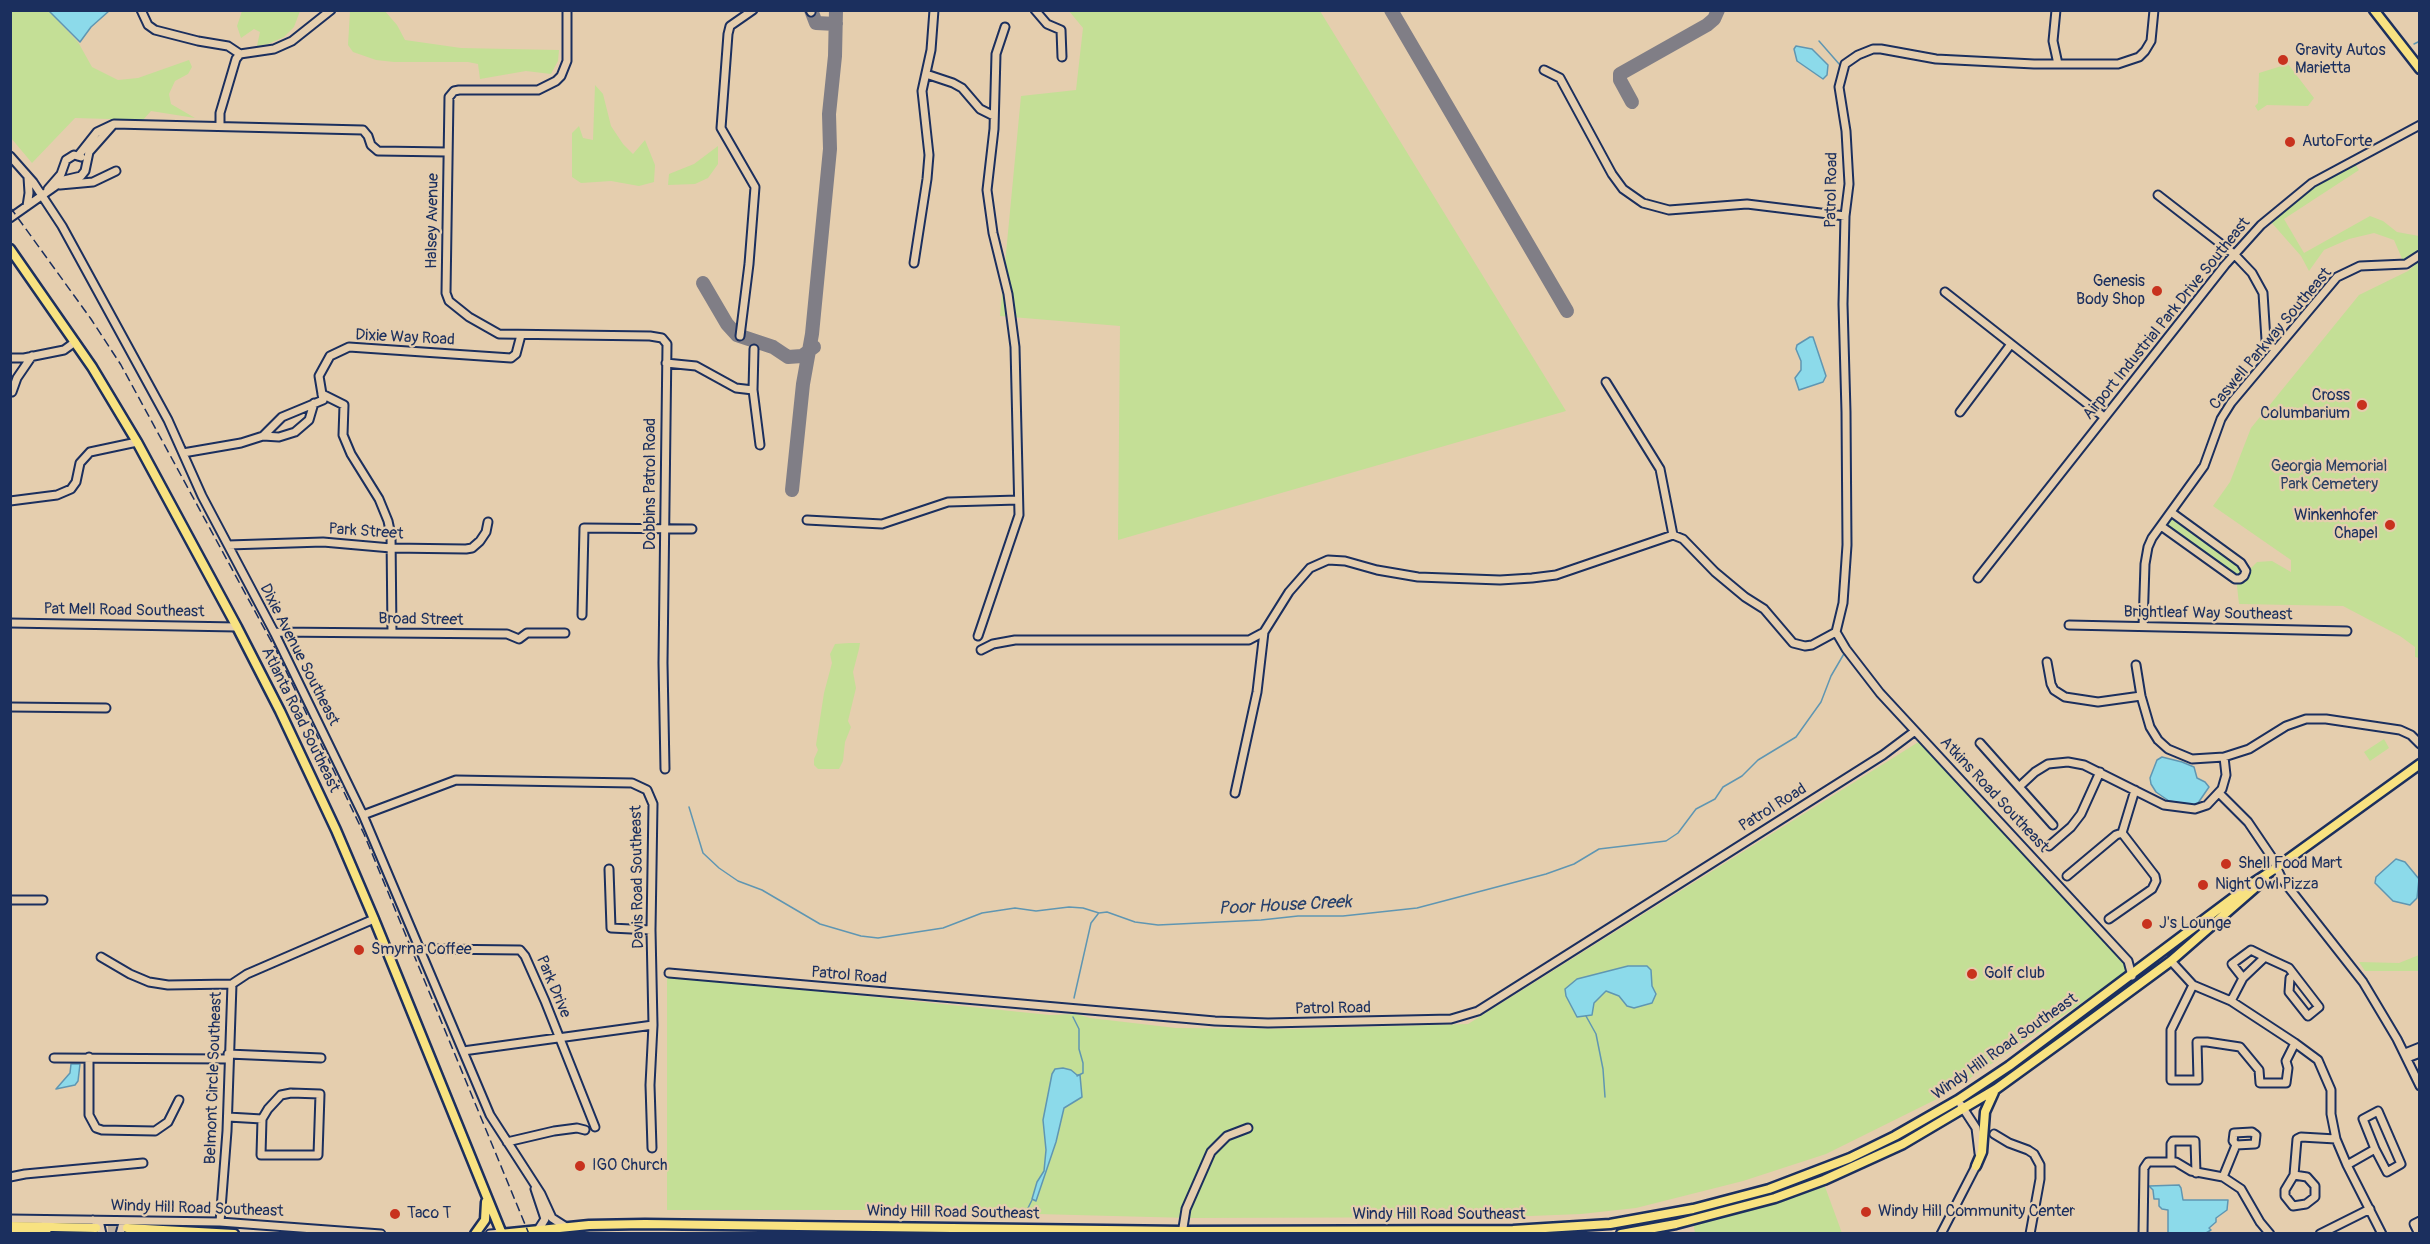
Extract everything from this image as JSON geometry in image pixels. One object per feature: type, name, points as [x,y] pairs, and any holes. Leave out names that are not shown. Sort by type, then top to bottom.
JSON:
[{"type":"main road","points":[[2374,10],[2420,69]]},
{"type":"main road","name":"Atlanta Road Southeast","points":[[10,249],[75,342],[137,442],[237,627],[308,770],[374,920],[501,1233]]},
{"type":"main road","name":"Windy Hill Road Southeast","points":[[501,1233],[566,1227],[645,1224],[1182,1232],[1521,1230],[1590,1226],[1648,1218],[1744,1196],[1810,1174],[1895,1136],[1958,1100],[2009,1066],[2253,883],[2420,764]]},
{"type":"main road","name":"Windy Hill Road Southeast","points":[[1621,1233],[1676,1224],[1775,1198],[1880,1156],[1996,1089],[2171,961],[2276,868]]},
{"type":"main road","points":[[2088,1022],[2100,1006],[2127,986],[2132,975]]},
{"type":"main road","points":[[1976,1166],[1982,1155],[1985,1112],[1996,1089]]},
{"type":"main road","points":[[475,1233],[485,1220],[486,1196]]},
{"type":"main road","name":"Windy Hill Road Southeast","points":[[10,1226],[97,1227]]},
{"type":"main road","name":"Windy Hill Road Southeast","points":[[126,1227],[234,1233]]},
{"type":"main road","points":[[10,1233],[47,1233]]},
{"type":"street","points":[[141,10],[148,25],[155,30],[228,46],[240,54]]},
{"type":"street","points":[[220,126],[220,113],[236,58],[240,54],[274,49],[292,41],[331,10]]},
{"type":"street","name":"Halsey Avenue","points":[[567,10],[567,61],[561,76],[551,85],[538,90],[454,91],[449,97],[446,293],[449,301],[499,334],[650,336],[662,338],[667,344]]},
{"type":"street","points":[[740,336],[755,188],[721,128],[730,26],[753,10]]},
{"type":"street","points":[[914,263],[929,156],[922,100],[932,42],[934,10]]},
{"type":"street","points":[[1035,10],[1047,24],[1061,30],[1062,57]]},
{"type":"street","points":[[2056,10],[2053,41],[2058,64]]},
{"type":"street","name":"Patrol Road","points":[[1836,632],[1843,603],[1847,545],[1843,304],[1845,216],[1849,184],[1846,130],[1839,87],[1845,64],[1873,49],[1881,49],[1936,59],[2118,64],[2139,57],[2145,51],[2151,41],[2154,10]]},
{"type":"street","points":[[978,636],[1018,522],[1015,347],[1008,294],[993,233],[987,190],[994,116],[996,54],[1005,27]]},
{"type":"street","points":[[1544,70],[1560,78],[1612,174],[1623,189],[1643,203],[1669,210],[1747,204],[1845,216]]},
{"type":"street","points":[[926,74],[962,88],[980,109],[994,116]]},
{"type":"street","points":[[78,156],[97,132],[114,124],[363,130],[371,145],[378,151],[447,152]]},
{"type":"street","points":[[10,218],[42,195],[72,178],[77,178],[85,171],[85,162],[89,152],[114,124]]},
{"type":"street","name":"Airport Industrial Park Drive Southeast","points":[[1978,578],[2234,254],[2268,218],[2312,183],[2420,125]]},
{"type":"street","points":[[42,195],[61,174],[66,160],[74,155],[85,162]]},
{"type":"street","name":"Dixie Avenue Southeast","points":[[10,156],[42,195],[76,250],[168,420],[202,496],[274,632],[363,815],[490,1115],[533,1180],[552,1218],[566,1227]]},
{"type":"street","points":[[64,168],[72,178]]},
{"type":"street","points":[[60,185],[93,182],[116,171]]},
{"type":"street","points":[[27,206],[28,177]]},
{"type":"street","points":[[2158,195],[2234,254],[2252,273],[2262,288],[2266,340],[2275,350]]},
{"type":"street","name":"Caswell Parkway Southeast","points":[[2143,626],[2145,556],[2150,542],[2204,466],[2227,409],[2326,289],[2343,273],[2360,266],[2399,266],[2420,255]]},
{"type":"street","points":[[1945,292],[2104,417]]},
{"type":"street","name":"Dixie Way Road","points":[[322,394],[319,376],[324,366],[330,356],[349,347],[511,358],[516,354],[521,335]]},
{"type":"street","points":[[10,358],[64,350],[75,342]]},
{"type":"street","name":"Dobbins Patrol Road","points":[[664,769],[663,623],[667,344]]},
{"type":"street","points":[[1960,412],[2011,344]]},
{"type":"street","points":[[754,350],[753,390],[757,405],[760,445]]},
{"type":"street","points":[[12,392],[17,378],[32,356]]},
{"type":"street","points":[[666,363],[696,366],[736,388],[753,390]]},
{"type":"street","points":[[1606,382],[1660,469],[1673,535]]},
{"type":"street","points":[[263,436],[282,417],[322,400],[322,394],[344,405],[343,435],[351,454],[384,510],[391,535],[392,633]]},
{"type":"street","points":[[183,453],[241,443],[263,436],[279,437],[295,432],[309,420],[314,404]]},
{"type":"street","points":[[10,501],[57,495],[71,489],[76,482],[80,463],[90,452],[137,442]]},
{"type":"street","points":[[807,520],[882,524],[948,502],[1018,500]]},
{"type":"street","points":[[2161,526],[2235,579],[2244,576],[2246,571],[2241,564],[2171,512]]},
{"type":"street","name":"Park Street","points":[[228,545],[323,542],[391,548],[472,548],[486,532],[488,522]]},
{"type":"street","points":[[582,615],[584,528],[692,528]]},
{"type":"street","points":[[981,650],[993,644],[1016,640],[1244,640],[1256,638],[1264,632],[1289,592],[1318,562],[1345,561],[1411,576],[1521,579],[1556,574],[1673,535],[1683,539],[1715,572],[1745,597],[1764,609],[1793,643],[1812,645],[1836,632]]},
{"type":"street","name":"Pat Mell Road Southeast","points":[[10,623],[237,627]]},
{"type":"street","name":"Brightleaf Way Southeast","points":[[2069,625],[2347,631]]},
{"type":"street","name":"Broad Street","points":[[274,632],[507,634],[519,639],[527,633],[565,633]]},
{"type":"street","points":[[1235,793],[1257,692],[1264,632]]},
{"type":"street","name":"Atkins Road Southeast","points":[[1836,632],[1863,671],[1915,732],[2128,962],[2132,975]]},
{"type":"street","points":[[2048,662],[2049,678],[2054,690],[2065,697],[2090,702],[2116,701],[2141,696]]},
{"type":"street","points":[[2136,665],[2141,696],[2150,727],[2158,740],[2168,749],[2192,759],[2224,757],[2248,749],[2293,723],[2316,718],[2400,730],[2411,735],[2420,744]]},
{"type":"street","points":[[10,707],[106,708]]},
{"type":"street","name":"Patrol Road","points":[[669,973],[1215,1021],[1292,1023],[1451,1019],[1478,1011],[1883,755],[1915,732]]},
{"type":"street","points":[[1980,743],[2053,825]]},
{"type":"street","points":[[2020,786],[2035,772],[2055,763],[2077,763],[2100,772],[2164,805],[2189,810],[2202,808],[2220,794],[2226,775],[2224,757]]},
{"type":"street","points":[[2049,846],[2071,827],[2081,814],[2100,772]]},
{"type":"street","name":"Davis Road Southeast","points":[[363,815],[456,780],[632,783],[647,790],[653,804],[651,930],[653,1025],[650,1085],[652,1148]]},
{"type":"street","points":[[2122,833],[2135,790]]},
{"type":"street","points":[[2220,794],[2248,822],[2282,879],[2363,982],[2406,1056],[2420,1086]]},
{"type":"street","points":[[2067,876],[2116,835],[2122,833]]},
{"type":"street","points":[[2109,919],[2152,889],[2156,881],[2155,876],[2122,833]]},
{"type":"street","points":[[609,869],[611,928],[651,930]]},
{"type":"street","points":[[10,900],[43,900]]},
{"type":"street","name":"Belmont Circle Southeast","points":[[220,1222],[228,1117],[228,1057],[232,984],[247,974],[374,920]]},
{"type":"street","name":"Park Drive","points":[[422,951],[440,949],[520,950],[525,956],[596,1127]]},
{"type":"street","points":[[2243,978],[2232,964],[2251,950],[2289,968],[2319,1007],[2308,1016],[2289,992],[2290,978],[2294,975]]},
{"type":"street","points":[[101,957],[149,982],[168,985],[232,984]]},
{"type":"street","points":[[2231,1001],[2243,978],[2262,963],[2265,957]]},
{"type":"street","points":[[2171,961],[2193,986],[2231,1001],[2318,1060],[2331,1090],[2331,1114],[2336,1139],[2382,1233]]},
{"type":"street","points":[[2193,986],[2171,1030],[2171,1080],[2198,1080],[2197,1042],[2207,1042],[2241,1047],[2259,1070],[2260,1083],[2286,1083],[2288,1068],[2286,1061],[2295,1043]]},
{"type":"street","points":[[463,1052],[653,1025]]},
{"type":"street","points":[[2406,1056],[2420,1047]]},
{"type":"street","points":[[2406,1056],[2420,1053]]},
{"type":"street","points":[[54,1058],[321,1058]]},
{"type":"street","points":[[89,1058],[89,1116],[96,1128],[155,1131],[168,1122],[179,1100]]},
{"type":"street","points":[[320,1094],[318,1155],[261,1155],[262,1119],[281,1095],[320,1094]]},
{"type":"street","points":[[1941,1233],[1976,1166],[1979,1149],[1977,1132],[1958,1100]]},
{"type":"street","points":[[2378,1111],[2402,1164],[2387,1172],[2375,1149],[2363,1119],[2378,1111]]},
{"type":"street","points":[[228,1117],[262,1119]]},
{"type":"street","points":[[507,1142],[548,1132],[577,1128],[585,1130]]},
{"type":"street","points":[[1182,1232],[1186,1209],[1211,1152],[1227,1136],[1248,1128]]},
{"type":"street","points":[[1994,1134],[2034,1154],[2040,1165],[2040,1179],[2030,1233]]},
{"type":"street","points":[[2294,1175],[2307,1177],[2313,1182],[2316,1194],[2311,1202],[2295,1206],[2287,1200],[2285,1190],[2294,1175],[2297,1139],[2301,1137],[2336,1139]]},
{"type":"street","points":[[2171,1162],[2173,1141],[2195,1142],[2196,1173]]},
{"type":"street","points":[[2223,1177],[2236,1145]]},
{"type":"street","points":[[2347,1165],[2375,1149]]},
{"type":"street","points":[[2143,1233],[2144,1166],[2148,1162],[2171,1162],[2178,1163],[2196,1173],[2223,1177],[2241,1189],[2260,1222],[2270,1233]]},
{"type":"street","points":[[10,1177],[143,1164]]},
{"type":"street","name":"Dixie Avenue Southeast","points":[[533,1180],[544,1216],[544,1222],[538,1230]]},
{"type":"street","points":[[2320,1233],[2370,1209]]},
{"type":"street","name":"Windy Hill Road Southeast","points":[[10,1219],[97,1227],[220,1222],[381,1233]]},
{"type":"street","points":[[2419,1233],[2414,1224],[2420,1221]]},
{"type":"street","name":"Windy Hill Road Southeast","points":[[490,1233],[501,1233]]},
{"type":"green space","points":[[242,10],[300,11],[294,27],[284,37],[257,46],[260,32],[254,29],[241,38],[237,26]]},
{"type":"green space","points":[[384,10],[397,25],[405,40],[461,48],[559,50],[558,61],[551,74],[526,71],[480,79],[478,64],[394,62],[376,60],[353,52],[348,45],[350,11]]},
{"type":"green space","points":[[10,11],[49,11],[78,42],[92,67],[118,80],[138,78],[189,60],[192,67],[188,74],[175,81],[169,94],[171,104],[195,118],[151,111],[143,120],[75,118],[32,163],[11,138]]},
{"type":"green space","points":[[1069,11],[1320,11],[1566,411],[1118,540],[1120,326],[1000,316],[1021,96],[1076,90],[1083,28]]},
{"type":"green space","points":[[2288,64],[2314,98],[2308,106],[2267,105],[2258,111],[2255,106],[2258,103],[2259,73]]},
{"type":"green space","points":[[595,85],[603,94],[611,126],[623,144],[633,154],[645,140],[655,165],[654,182],[639,186],[611,181],[581,183],[572,177],[572,133],[579,126],[583,138],[593,140]]},
{"type":"green space","points":[[718,146],[718,164],[708,178],[695,184],[668,185],[669,174],[694,164]]},
{"type":"green space","points":[[2355,164],[2359,170],[2284,219],[2304,253],[2370,216],[2383,221],[2397,232],[2419,236],[2419,250],[2403,261],[2394,240],[2374,233],[2349,239],[2324,250],[2309,271],[2301,256],[2271,222],[2307,189]]},
{"type":"green space","name":"Georgia Memorial Park Cemetery","points":[[2419,261],[2419,658],[2415,657],[2415,647],[2400,636],[2343,606],[2239,604],[2236,577],[2191,541],[2185,541],[2169,528],[2167,523],[2169,519],[2174,518],[2243,570],[2250,569],[2257,562],[2272,561],[2291,572],[2291,560],[2213,506],[2230,482],[2251,428],[2359,295],[2408,271]]},
{"type":"green space","points":[[860,643],[853,672],[856,688],[848,721],[851,727],[845,742],[843,761],[839,769],[818,769],[814,765],[814,759],[818,750],[816,745],[824,693],[832,663],[830,654],[835,644]]},
{"type":"green space","points":[[2384,739],[2389,748],[2370,761],[2364,752]]},
{"type":"green space","points":[[1920,741],[2126,964],[2126,973],[1945,1095],[1826,1154],[1743,1181],[1636,1208],[1581,1214],[1505,1217],[1189,1218],[885,1210],[667,1210],[667,976],[1050,1015],[1076,1014],[1090,1018],[1176,1028],[1294,1029],[1468,1024]]},
{"type":"green space","points":[[2419,955],[2419,971],[2365,971],[2359,962],[2399,963]]},
{"type":"green space","points":[[1824,1184],[1842,1233],[1695,1233],[1693,1223]]},
{"type":"water","points":[[49,11],[109,11],[91,27],[80,42]]},
{"type":"water","points":[[1796,46],[1812,49],[1828,65],[1827,75],[1823,79],[1797,61],[1794,49]]},
{"type":"water","points":[[1813,337],[1826,376],[1823,382],[1799,390],[1795,378],[1801,370],[1801,361],[1796,349],[1797,345]]},
{"type":"water","points":[[2162,757],[2194,767],[2197,778],[2209,787],[2198,803],[2194,805],[2169,801],[2156,792],[2150,778],[2157,760]]},
{"type":"water","points":[[2396,859],[2405,862],[2419,879],[2417,898],[2410,905],[2393,901],[2375,883],[2376,877]]},
{"type":"water","points":[[1628,966],[1647,966],[1651,970],[1652,986],[1656,994],[1652,1003],[1634,1008],[1627,1006],[1619,996],[1606,991],[1594,1003],[1592,1015],[1577,1017],[1566,996],[1565,989],[1577,979]]},
{"type":"water","points":[[71,1064],[80,1064],[78,1081],[75,1085],[56,1089],[70,1073]]},
{"type":"water","points":[[1063,1068],[1080,1075],[1082,1097],[1064,1108],[1056,1142],[1036,1201],[1032,1199],[1037,1182],[1044,1171],[1046,1150],[1043,1120],[1052,1074],[1055,1069]]},
{"type":"water","points":[[2179,1185],[2183,1200],[2228,1200],[2227,1210],[2216,1218],[2216,1222],[2209,1228],[2211,1230],[2206,1233],[2168,1233],[2168,1210],[2159,1206],[2159,1199],[2154,1199],[2153,1190],[2149,1186]]},
{"type":"waterway","points":[[1819,41],[1840,65]]},
{"type":"waterway","name":"Poor House Creek","points":[[2414,44],[2420,41]]},
{"type":"waterway","name":"Poor House Creek","points":[[689,807],[703,853],[719,868],[738,881],[762,890],[820,924],[861,936],[878,938],[943,928],[982,913],[1015,908],[1036,911],[1069,907],[1083,908],[1099,913],[1107,912],[1135,922],[1158,925],[1298,916],[1343,916],[1417,908],[1546,874],[1574,864],[1599,849],[1666,841],[1678,833],[1696,809],[1715,799],[1723,787],[1742,776],[1758,760],[1796,737],[1821,702],[1831,676],[1845,652]]},
{"type":"waterway","points":[[1074,998],[1091,923],[1098,914]]},
{"type":"waterway","points":[[1586,1016],[1596,1034],[1603,1069],[1605,1097]]},
{"type":"waterway","points":[[1073,1017],[1079,1029],[1079,1049],[1083,1063],[1083,1073],[1077,1076]]},
{"type":"waterway","points":[[1018,1215],[1027,1210],[1032,1200]]},
{"type":"taxiway","points":[[811,10],[816,23],[836,24]]},
{"type":"taxiway","points":[[792,490],[803,384],[812,334],[830,149],[829,114],[835,56],[836,10]]},
{"type":"taxiway","points":[[1391,10],[1567,311]]},
{"type":"taxiway","points":[[1632,102],[1620,80],[1620,74],[1707,25],[1714,19],[1718,10]]},
{"type":"taxiway","points":[[703,283],[727,324],[737,335],[773,347],[788,357],[802,356],[814,347]]},
{"type":"tunnel","points":[[96,1228],[127,1228]]},
{"type":"railway","points":[[10,207],[91,319],[121,365],[276,650],[364,834],[529,1234]]},
{"type":"place","name":"Gravity Autos Marietta","points":[[2283,60]]},
{"type":"place","name":"AutoForte","points":[[2290,142]]},
{"type":"place","name":"Genesis Body Shop","points":[[2157,291]]},
{"type":"place","name":"Cross Columbarium","points":[[2362,405]]},
{"type":"place","name":"Winkenhofer Chapel","points":[[2390,525]]},
{"type":"place","name":"Shell Food Mart","points":[[2226,864]]},
{"type":"place","name":"Night Owl Pizza","points":[[2203,885]]},
{"type":"place","name":"J's Lounge","points":[[2147,924]]},
{"type":"place","name":"Smyrna Coffee","points":[[359,950]]},
{"type":"place","name":"Golf club","points":[[1972,974]]},
{"type":"place","name":"IGO Church","points":[[580,1166]]},
{"type":"place","name":"Windy Hill Community Center","points":[[1866,1212]]},
{"type":"place","name":"Taco T","points":[[395,1214]]}]
